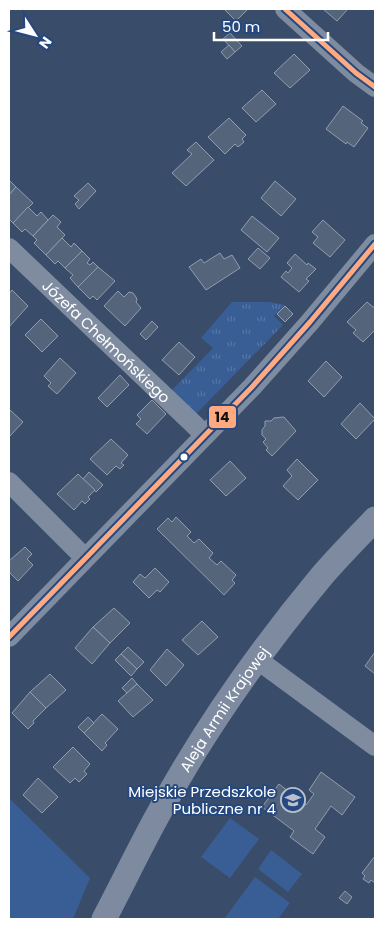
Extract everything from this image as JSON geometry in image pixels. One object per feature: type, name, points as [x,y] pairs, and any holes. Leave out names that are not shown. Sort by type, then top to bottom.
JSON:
[{"type":"main road","name":"Aleja Armii Krajowej","points":[[104,919],[160,810],[206,735],[278,632],[322,576],[375,519]]},
{"type":"street","points":[[286,9],[356,73],[375,87]]},
{"type":"street","points":[[9,637],[283,352],[375,244]]},
{"type":"street","name":"Józefa Chełmońskiego","points":[[12,257],[205,435]]},
{"type":"street","points":[[9,482],[86,558]]},
{"type":"street","points":[[258,660],[375,746]]},
{"type":"green space","points":[[232,302],[270,302],[285,305],[274,316],[283,325],[195,415],[170,392],[213,348],[201,338]]},
{"type":"green space","points":[[9,798],[90,878],[73,919],[9,919]]},
{"type":"green space","points":[[230,818],[259,839],[230,878],[201,857]]},
{"type":"green space","points":[[271,850],[302,874],[288,892],[258,869]]},
{"type":"green space","points":[[255,877],[290,903],[278,919],[224,919]]},
{"type":"building","points":[[224,9],[248,9],[236,21]]},
{"type":"building","points":[[323,9],[348,9],[337,21]]},
{"type":"building","points":[[230,33],[242,46],[235,52],[223,39]]},
{"type":"building","points":[[229,45],[235,52],[227,59],[221,52]]},
{"type":"building","points":[[294,54],[310,70],[290,88],[274,73]]},
{"type":"building","points":[[262,90],[276,104],[256,122],[242,108]]},
{"type":"building","points":[[343,106],[363,121],[361,123],[368,128],[354,147],[347,142],[346,144],[326,129]]},
{"type":"building","points":[[229,118],[246,135],[242,139],[244,142],[238,147],[235,144],[225,154],[208,137]]},
{"type":"building","points":[[196,142],[214,160],[186,186],[172,173],[192,154],[187,150]]},
{"type":"building","points":[[9,180],[16,187],[9,195]]},
{"type":"building","points":[[275,181],[296,199],[281,216],[261,198]]},
{"type":"building","points":[[88,183],[96,191],[79,209],[75,204],[79,200],[74,196]]},
{"type":"building","points":[[16,187],[33,203],[13,223],[9,219],[9,195]]},
{"type":"building","points":[[28,207],[37,216],[41,212],[48,220],[33,236],[25,229],[22,232],[13,223]]},
{"type":"building","points":[[53,215],[61,222],[57,227],[65,235],[46,255],[34,243],[37,240],[33,236]]},
{"type":"building","points":[[252,216],[279,238],[267,252],[241,230]]},
{"type":"building","points":[[323,220],[345,240],[330,257],[313,243],[318,237],[312,232]]},
{"type":"building","points":[[62,238],[71,247],[74,243],[82,251],[65,268],[58,261],[55,264],[46,255]]},
{"type":"building","points":[[258,248],[270,258],[260,269],[248,259]]},
{"type":"building","points":[[82,251],[90,259],[87,263],[90,265],[93,262],[98,267],[78,287],[70,278],[73,275],[65,268]]},
{"type":"building","points":[[220,253],[224,259],[232,255],[240,268],[206,290],[189,267],[201,259],[204,263]]},
{"type":"building","points":[[295,254],[307,265],[308,263],[316,269],[306,279],[309,281],[299,292],[281,277],[292,268],[287,263]]},
{"type":"building","points":[[98,267],[115,281],[97,300],[93,296],[90,299],[78,287]]},
{"type":"building","points":[[12,290],[28,306],[9,327],[9,294]]},
{"type":"building","points":[[118,291],[124,297],[129,292],[133,293],[137,300],[136,302],[141,308],[125,326],[104,306]]},
{"type":"building","points":[[367,302],[375,307],[375,330],[363,342],[353,333],[356,330],[347,322]]},
{"type":"building","points":[[285,306],[293,314],[285,322],[277,314]]},
{"type":"building","points":[[41,319],[58,336],[42,352],[25,335]]},
{"type":"building","points":[[152,321],[158,327],[146,340],[140,334]]},
{"type":"building","points":[[179,342],[195,357],[179,375],[162,360]]},
{"type":"building","points":[[60,358],[76,373],[57,394],[48,386],[51,383],[44,376]]},
{"type":"building","points":[[326,361],[342,377],[324,397],[308,381]]},
{"type":"building","points":[[120,375],[129,385],[107,407],[98,398]]},
{"type":"building","points":[[152,400],[166,414],[147,434],[136,424],[141,419],[137,415]]},
{"type":"building","points":[[360,403],[375,419],[356,439],[341,424]]},
{"type":"building","points":[[9,411],[23,422],[9,437]]},
{"type":"building","points":[[284,417],[296,431],[272,456],[266,450],[268,448],[263,442],[266,439],[262,435],[262,430],[265,426],[265,421]]},
{"type":"building","points":[[111,439],[128,455],[121,463],[124,465],[120,469],[116,466],[107,475],[90,459]]},
{"type":"building","points":[[297,459],[318,480],[298,500],[283,486],[292,476],[287,470]]},
{"type":"building","points":[[230,461],[246,478],[226,496],[210,480]]},
{"type":"building","points":[[89,472],[103,485],[96,492],[83,479]]},
{"type":"building","points":[[78,474],[95,490],[88,497],[90,499],[85,504],[82,501],[74,510],[57,494]]},
{"type":"building","points":[[176,517],[191,532],[187,536],[194,543],[199,539],[213,553],[209,558],[217,565],[221,561],[236,575],[232,580],[235,583],[224,595],[157,529],[168,518],[172,522]]},
{"type":"building","points":[[25,547],[32,554],[27,559],[33,565],[18,581],[9,572],[9,561]]},
{"type":"building","points":[[155,568],[169,582],[160,592],[157,590],[149,598],[133,582],[140,574],[145,578]]},
{"type":"building","points":[[114,608],[130,623],[110,643],[93,627]]},
{"type":"building","points":[[202,621],[218,637],[198,655],[182,640]]},
{"type":"building","points":[[93,627],[110,643],[92,664],[75,648]]},
{"type":"building","points":[[128,647],[144,662],[137,669],[121,654]]},
{"type":"building","points":[[167,649],[184,665],[166,686],[150,670]]},
{"type":"building","points":[[375,652],[375,674],[365,666]]},
{"type":"building","points":[[121,654],[137,669],[131,676],[115,660]]},
{"type":"building","points":[[50,674],[66,690],[46,708],[30,692]]},
{"type":"building","points":[[132,678],[137,684],[127,693],[122,688]]},
{"type":"building","points":[[137,684],[153,700],[133,717],[118,701]]},
{"type":"building","points":[[30,692],[46,708],[28,729],[12,713]]},
{"type":"building","points":[[102,714],[118,729],[105,743],[107,745],[102,751],[84,733]]},
{"type":"building","points":[[88,717],[94,723],[84,733],[78,727]]},
{"type":"building","points":[[73,747],[90,764],[84,771],[87,774],[79,782],[75,778],[70,783],[53,767]]},
{"type":"building","points":[[321,772],[355,797],[342,815],[331,806],[315,829],[325,837],[313,854],[290,837],[294,831],[262,807],[279,784],[306,805],[314,794],[309,790]]},
{"type":"building","points":[[38,778],[58,797],[42,813],[23,795]]},
{"type":"building","points":[[375,856],[375,883],[371,880],[369,883],[363,879],[365,876],[362,873]]},
{"type":"building","points":[[345,891],[352,897],[347,904],[339,898]]},
{"type":"transit line","name":"14","points":[[285,9],[356,73],[375,87]]},
{"type":"transit line","name":"14","points":[[9,637],[252,387],[310,322],[375,244]]},
{"type":"place","name":"Miejskie Przedszkole Publiczne nr 4","points":[[293,800]]}]
